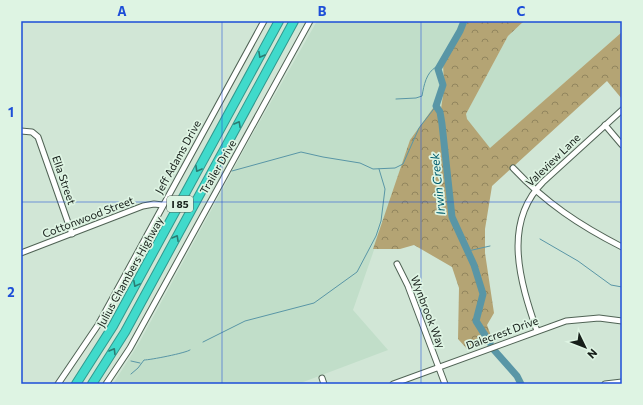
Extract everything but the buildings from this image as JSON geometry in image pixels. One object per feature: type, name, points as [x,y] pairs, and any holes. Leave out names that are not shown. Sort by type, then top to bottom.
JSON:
[{"type":"highway","name":"Julius Chambers Highway","points":[[76,384],[114,326],[280,21]]},
{"type":"highway","name":"I 85","points":[[92,384],[125,332],[294,21]]},
{"type":"street","name":"Jeff Adams Drive","points":[[58,384],[98,324],[264,21]]},
{"type":"street","name":"Trailer Drive","points":[[106,384],[130,348],[310,21]]},
{"type":"street","name":"Valeview Lane","points":[[537,331],[524,292],[517,242],[521,218],[534,190],[622,110]]},
{"type":"street","points":[[605,126],[622,145]]},
{"type":"street","name":"Ella Street","points":[[21,131],[35,134],[46,158],[72,234]]},
{"type":"street","points":[[513,168],[534,190],[574,222],[622,247]]},
{"type":"street","name":"Cottonwood Street","points":[[21,253],[143,206],[154,204],[163,205]]},
{"type":"street","name":"Wynbrook Way","points":[[397,264],[408,286],[445,384]]},
{"type":"street","name":"Dalecrest Drive","points":[[393,384],[537,331],[577,319],[599,318],[622,321]]},
{"type":"street","points":[[322,378],[324,384]]},
{"type":"street","points":[[605,384],[622,382]]},
{"type":"shaded area","points":[[317,21],[468,21],[443,63],[444,88],[441,110],[436,104],[389,207],[353,310],[388,350],[298,384],[113,384],[139,343],[251,137]]},
{"type":"shaded area","points":[[524,21],[622,21],[622,32],[476,161],[456,132],[508,36]]},
{"type":"green space","points":[[468,21],[524,21],[508,36],[466,114],[467,119],[490,148],[622,32],[622,99],[607,81],[492,186],[485,229],[485,253],[494,313],[487,325],[493,341],[468,350],[458,339],[459,288],[452,267],[414,245],[400,249],[373,249],[410,140],[436,104],[441,109],[444,88],[443,63]]},
{"type":"waterway","name":"Irwin Creek","points":[[464,21],[460,31],[438,69],[443,85],[436,106],[440,112],[442,124],[452,217],[474,265],[483,294],[476,321],[490,343]]},
{"type":"waterway","points":[[396,99],[416,98],[422,96],[428,76],[436,67],[438,69]]},
{"type":"waterway","points":[[232,171],[301,152],[360,163],[373,169],[395,168],[403,164],[419,128],[436,106]]},
{"type":"waterway","points":[[203,342],[245,321],[314,303],[357,272],[376,236],[381,221],[385,189],[379,169]]},
{"type":"waterway","points":[[540,239],[578,261],[611,285],[622,287]]},
{"type":"waterway","points":[[468,251],[490,246]]},
{"type":"waterway","points":[[131,374],[144,360],[182,353],[190,350]]},
{"type":"waterway","name":"Irwin Creek","points":[[494,350],[517,376],[521,384]]},
{"type":"waterway","points":[[131,361],[140,363]]}]
